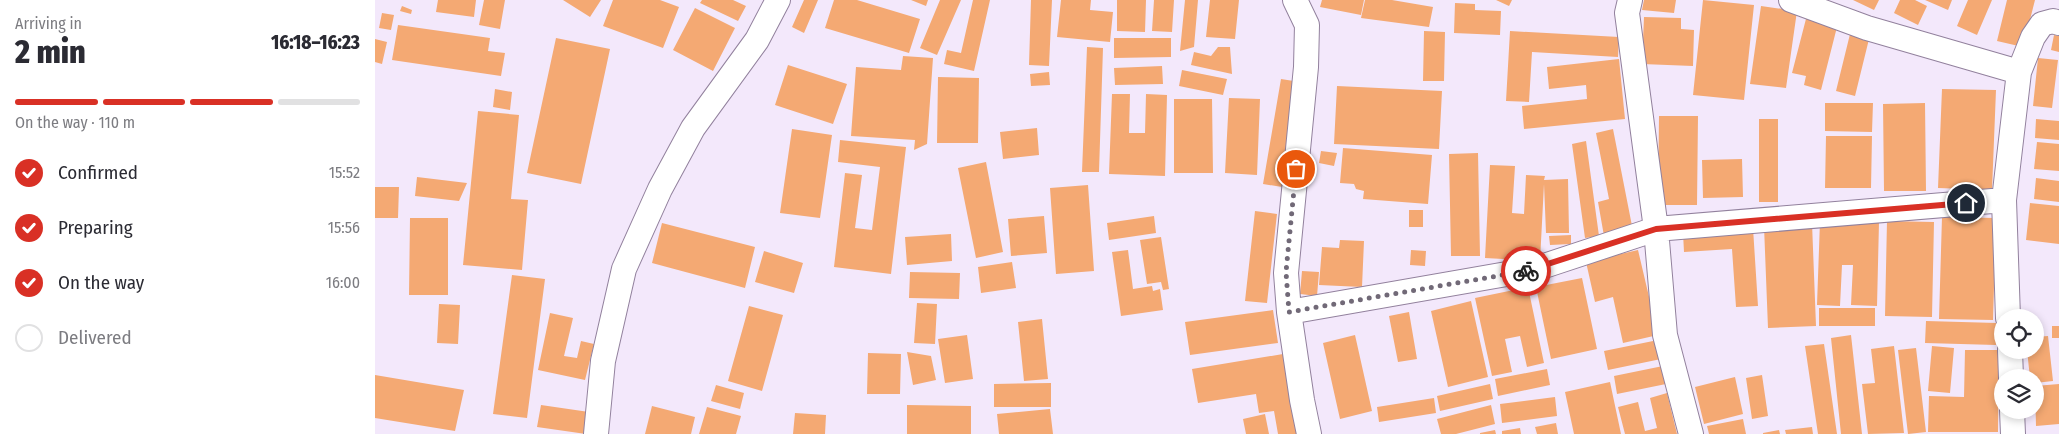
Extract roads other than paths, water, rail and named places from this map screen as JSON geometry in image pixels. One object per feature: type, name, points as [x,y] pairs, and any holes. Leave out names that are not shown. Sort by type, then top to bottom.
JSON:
[{"type":"street","points":[[596,434],[603,361],[624,269],[660,189],[693,128],[757,40],[778,0]]},
{"type":"street","points":[[1295,0],[1307,25],[1306,67],[1286,272],[1289,312],[1309,434]]},
{"type":"street","points":[[1629,0],[1627,13],[1656,229],[1665,335],[1691,434]]},
{"type":"street","points":[[1791,0],[1867,28],[2019,72]]},
{"type":"street","points":[[2009,309],[2004,200],[2019,72],[2033,37],[2043,24],[2053,21],[2059,22]]},
{"type":"street","points":[[1289,312],[1535,269],[1656,229],[2004,200]]},
{"type":"street","points":[[2012,419],[2013,434]]}]
